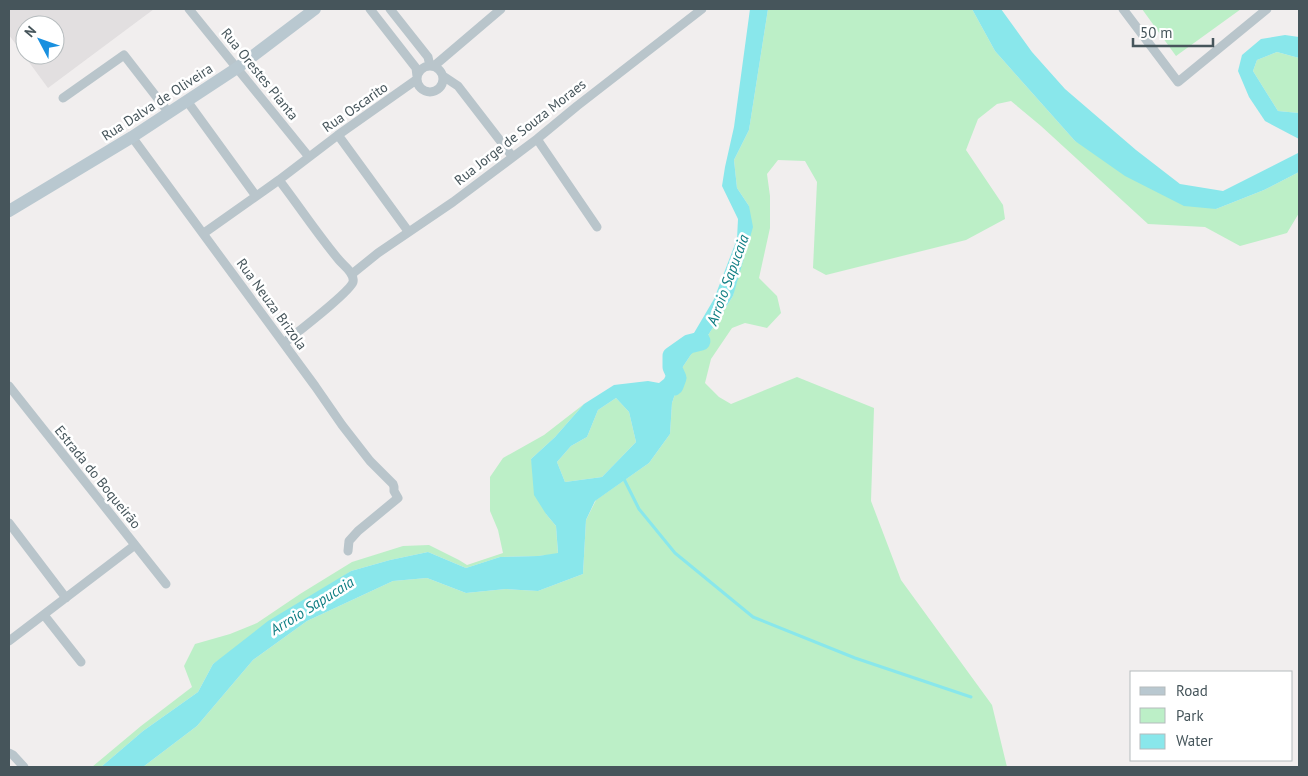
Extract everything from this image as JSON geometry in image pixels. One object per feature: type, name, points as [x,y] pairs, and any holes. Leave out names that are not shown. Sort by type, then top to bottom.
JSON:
[{"type":"street","name":"Rua Orestes Pianta","points":[[189,9],[309,157]]},
{"type":"street","name":"Rua Dalva de Oliveira","points":[[9,211],[132,137],[238,68],[315,9]]},
{"type":"street","points":[[370,9],[416,68],[420,88],[427,92],[436,91],[442,84],[443,76]]},
{"type":"street","points":[[390,9],[428,57],[432,66],[458,86],[512,156]]},
{"type":"street","points":[[417,78],[422,68],[432,66],[501,9]]},
{"type":"street","name":"Rua Jorge de Souza Moraes","points":[[352,274],[408,231],[453,202],[537,139],[584,100],[702,9]]},
{"type":"street","points":[[1123,9],[1178,82],[1267,9]]},
{"type":"street","points":[[64,98],[124,55],[169,113]]},
{"type":"street","name":"Rua Oscarito","points":[[204,234],[417,78]]},
{"type":"street","points":[[187,101],[256,196]]},
{"type":"street","points":[[338,135],[408,231]]},
{"type":"street","name":"Rua Neuza Brizola","points":[[132,137],[342,425],[370,461],[393,484],[394,492],[398,498],[358,531],[349,541],[348,551]]},
{"type":"street","points":[[537,139],[597,227]]},
{"type":"street","points":[[279,180],[338,259],[352,274],[353,281],[350,287],[284,343]]},
{"type":"street","name":"Estrada do Boqueirão","points":[[9,386],[166,584]]},
{"type":"street","points":[[9,523],[66,598]]},
{"type":"street","points":[[9,641],[135,545]]},
{"type":"street","points":[[44,614],[81,662]]},
{"type":"street","points":[[9,753],[24,767]]},
{"type":"shaded area","points":[[9,9],[154,9],[48,88],[31,65],[65,65],[65,15],[15,15],[15,43],[9,35]]},
{"type":"green space","points":[[768,9],[972,9],[995,51],[1075,141],[1216,209],[1264,190],[1299,172],[1299,213],[1287,233],[1240,246],[1205,227],[1148,224],[1011,101],[997,104],[978,119],[966,150],[1003,205],[1005,219],[966,240],[826,275],[813,268],[817,182],[805,161],[778,160],[767,174],[770,196],[770,228],[759,278],[777,296],[781,313],[767,328],[745,323],[732,328],[711,359],[705,383],[719,397],[731,404],[797,377],[874,408],[871,501],[901,580],[992,705],[1007,767],[143,767],[197,726],[253,660],[307,621],[393,581],[427,578],[466,593],[506,589],[538,591],[583,574],[586,520],[596,500],[649,463],[670,434],[672,403],[682,368],[694,350],[705,340],[733,296],[749,206],[737,188],[734,160],[749,130]]},
{"type":"green space","points":[[1142,9],[1241,9],[1176,56]]},
{"type":"green space","points":[[1277,52],[1299,58],[1299,113],[1278,111],[1253,71],[1257,60]]},
{"type":"green space","points":[[616,398],[629,412],[636,442],[602,477],[565,482],[557,462],[571,446],[587,437],[598,410]]},
{"type":"green space","points":[[584,404],[555,437],[531,459],[546,514],[556,526],[558,554],[500,557],[466,568],[428,552],[351,571],[213,664],[198,692],[143,731],[101,767],[92,767],[192,687],[184,666],[195,644],[230,634],[257,623],[352,562],[403,546],[429,545],[467,565],[503,553],[498,530],[490,511],[490,477],[503,458],[544,435]]},
{"type":"water","points":[[750,9],[768,9],[749,130],[734,160],[737,188],[749,206],[753,227],[733,296],[705,340],[694,350],[682,368],[672,403],[670,434],[649,463],[595,501],[586,520],[583,574],[538,591],[506,589],[466,593],[427,578],[393,581],[307,621],[253,660],[197,726],[143,767],[101,767],[143,731],[198,692],[213,664],[268,621],[351,571],[428,552],[466,568],[500,557],[538,556],[558,553],[556,526],[534,495],[531,459],[555,437],[584,404],[614,385],[648,381],[659,383],[664,379],[683,342],[694,333],[714,299],[737,239],[738,219],[722,186],[734,127]],"holes":[[[616,398],[629,412],[636,442],[602,477],[565,482],[557,462],[571,446],[587,437],[598,410]]]},
{"type":"water","points":[[972,9],[1001,9],[1032,52],[1065,89],[1136,150],[1180,184],[1223,191],[1298,153],[1299,147],[1299,172],[1264,190],[1216,209],[1184,206],[1125,176],[1075,141],[995,51]]},
{"type":"water","points":[[1285,35],[1299,37],[1299,58],[1277,52],[1257,60],[1253,71],[1278,111],[1299,113],[1299,139],[1265,121],[1249,97],[1238,71],[1242,55],[1261,39]]},
{"type":"waterway","name":"Arroio Sapucaia","points":[[674,386],[677,378],[672,367],[672,356],[689,344],[701,341]]},
{"type":"waterway","points":[[623,477],[639,509],[675,553],[753,617],[855,658],[971,697]]}]
